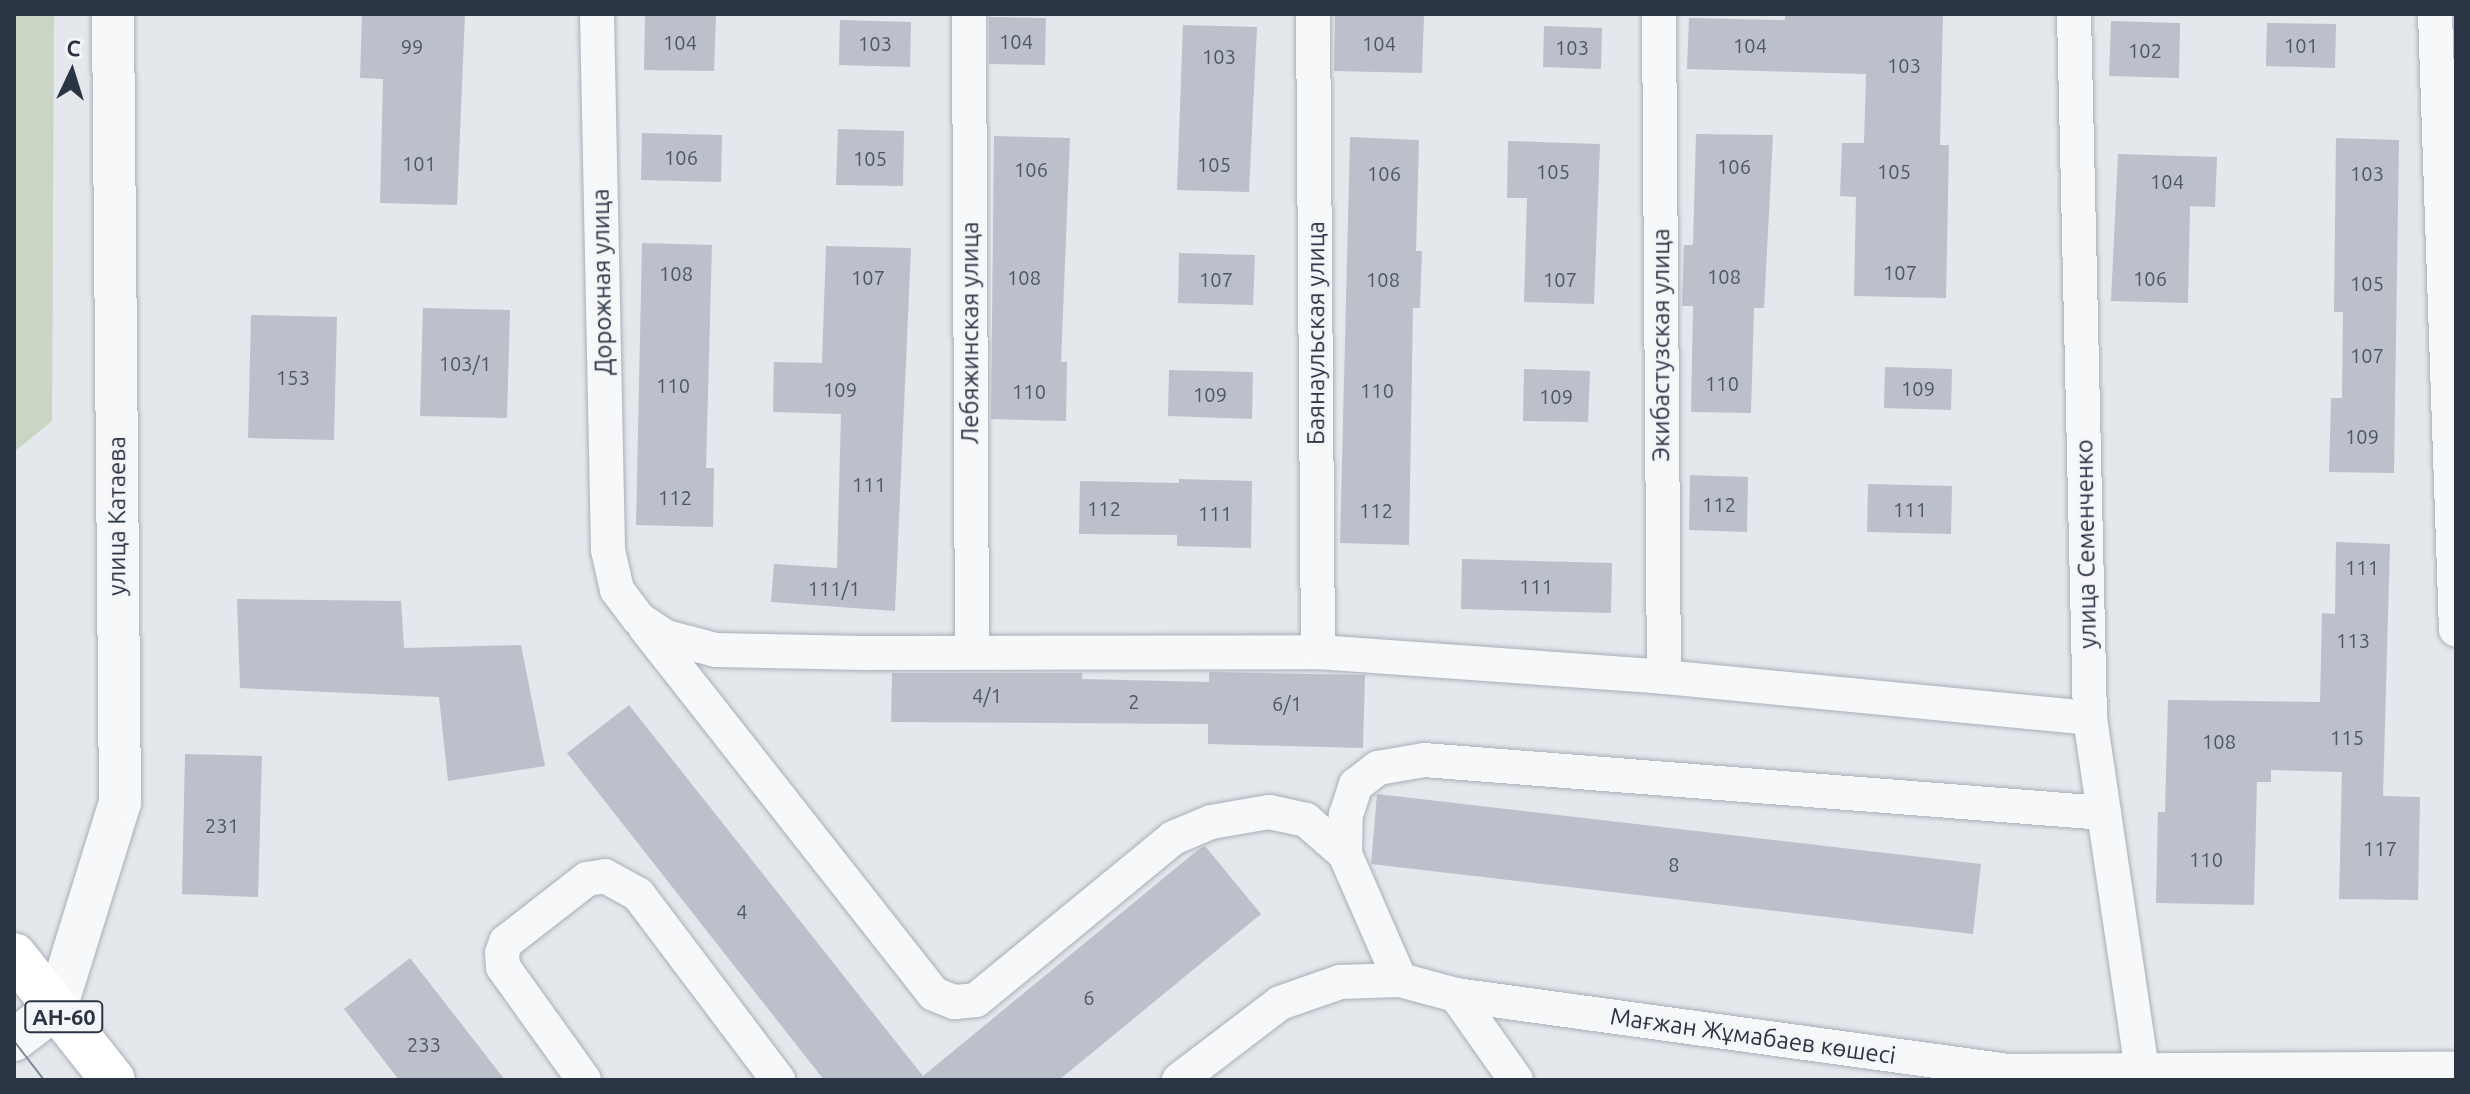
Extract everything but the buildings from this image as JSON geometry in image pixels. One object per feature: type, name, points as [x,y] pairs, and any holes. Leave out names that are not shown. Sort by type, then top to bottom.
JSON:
[{"type":"main road","name":"АН-60","points":[[14,955],[113,1080]]},
{"type":"street","name":"улица Катаева","points":[[56,1008],[120,802],[113,14]]},
{"type":"street","name":"Дорожная улица","points":[[597,14],[608,550],[617,590],[934,994],[954,1002],[976,1000],[1173,838],[1211,822],[1269,812],[1306,820],[1345,854]]},
{"type":"street","name":"Лебяжинская улица","points":[[969,14],[972,652]]},
{"type":"street","name":"Баянаульская улица","points":[[1313,14],[1318,652]]},
{"type":"street","name":"Экибастузская улица","points":[[1659,14],[1664,677]]},
{"type":"street","name":"улица Семенченко","points":[[2074,14],[2090,718],[2142,1071]]},
{"type":"street","points":[[2435,14],[2456,630]]},
{"type":"street","points":[[639,619],[666,637],[716,650],[1318,652],[1664,677],[2090,718]]},
{"type":"street","points":[[1400,980],[1345,854],[1346,815],[1356,785],[1378,768],[1424,760],[2104,813]]},
{"type":"street","points":[[584,1080],[503,967],[502,953],[506,942],[587,879],[605,876],[638,894],[778,1080]]},
{"type":"street","name":"Мағжан Жұмабаев көшесі","points":[[1179,1080],[1280,1003],[1340,982],[1400,980],[1456,995],[2012,1076],[2142,1071],[2456,1069]]},
{"type":"street","points":[[1456,995],[1516,1080]]},
{"type":"street","points":[[14,1040],[56,1008]]},
{"type":"green space","points":[[14,14],[54,14],[52,421],[14,452]]},
{"type":"tram line","points":[[14,1041],[44,1080]]}]
